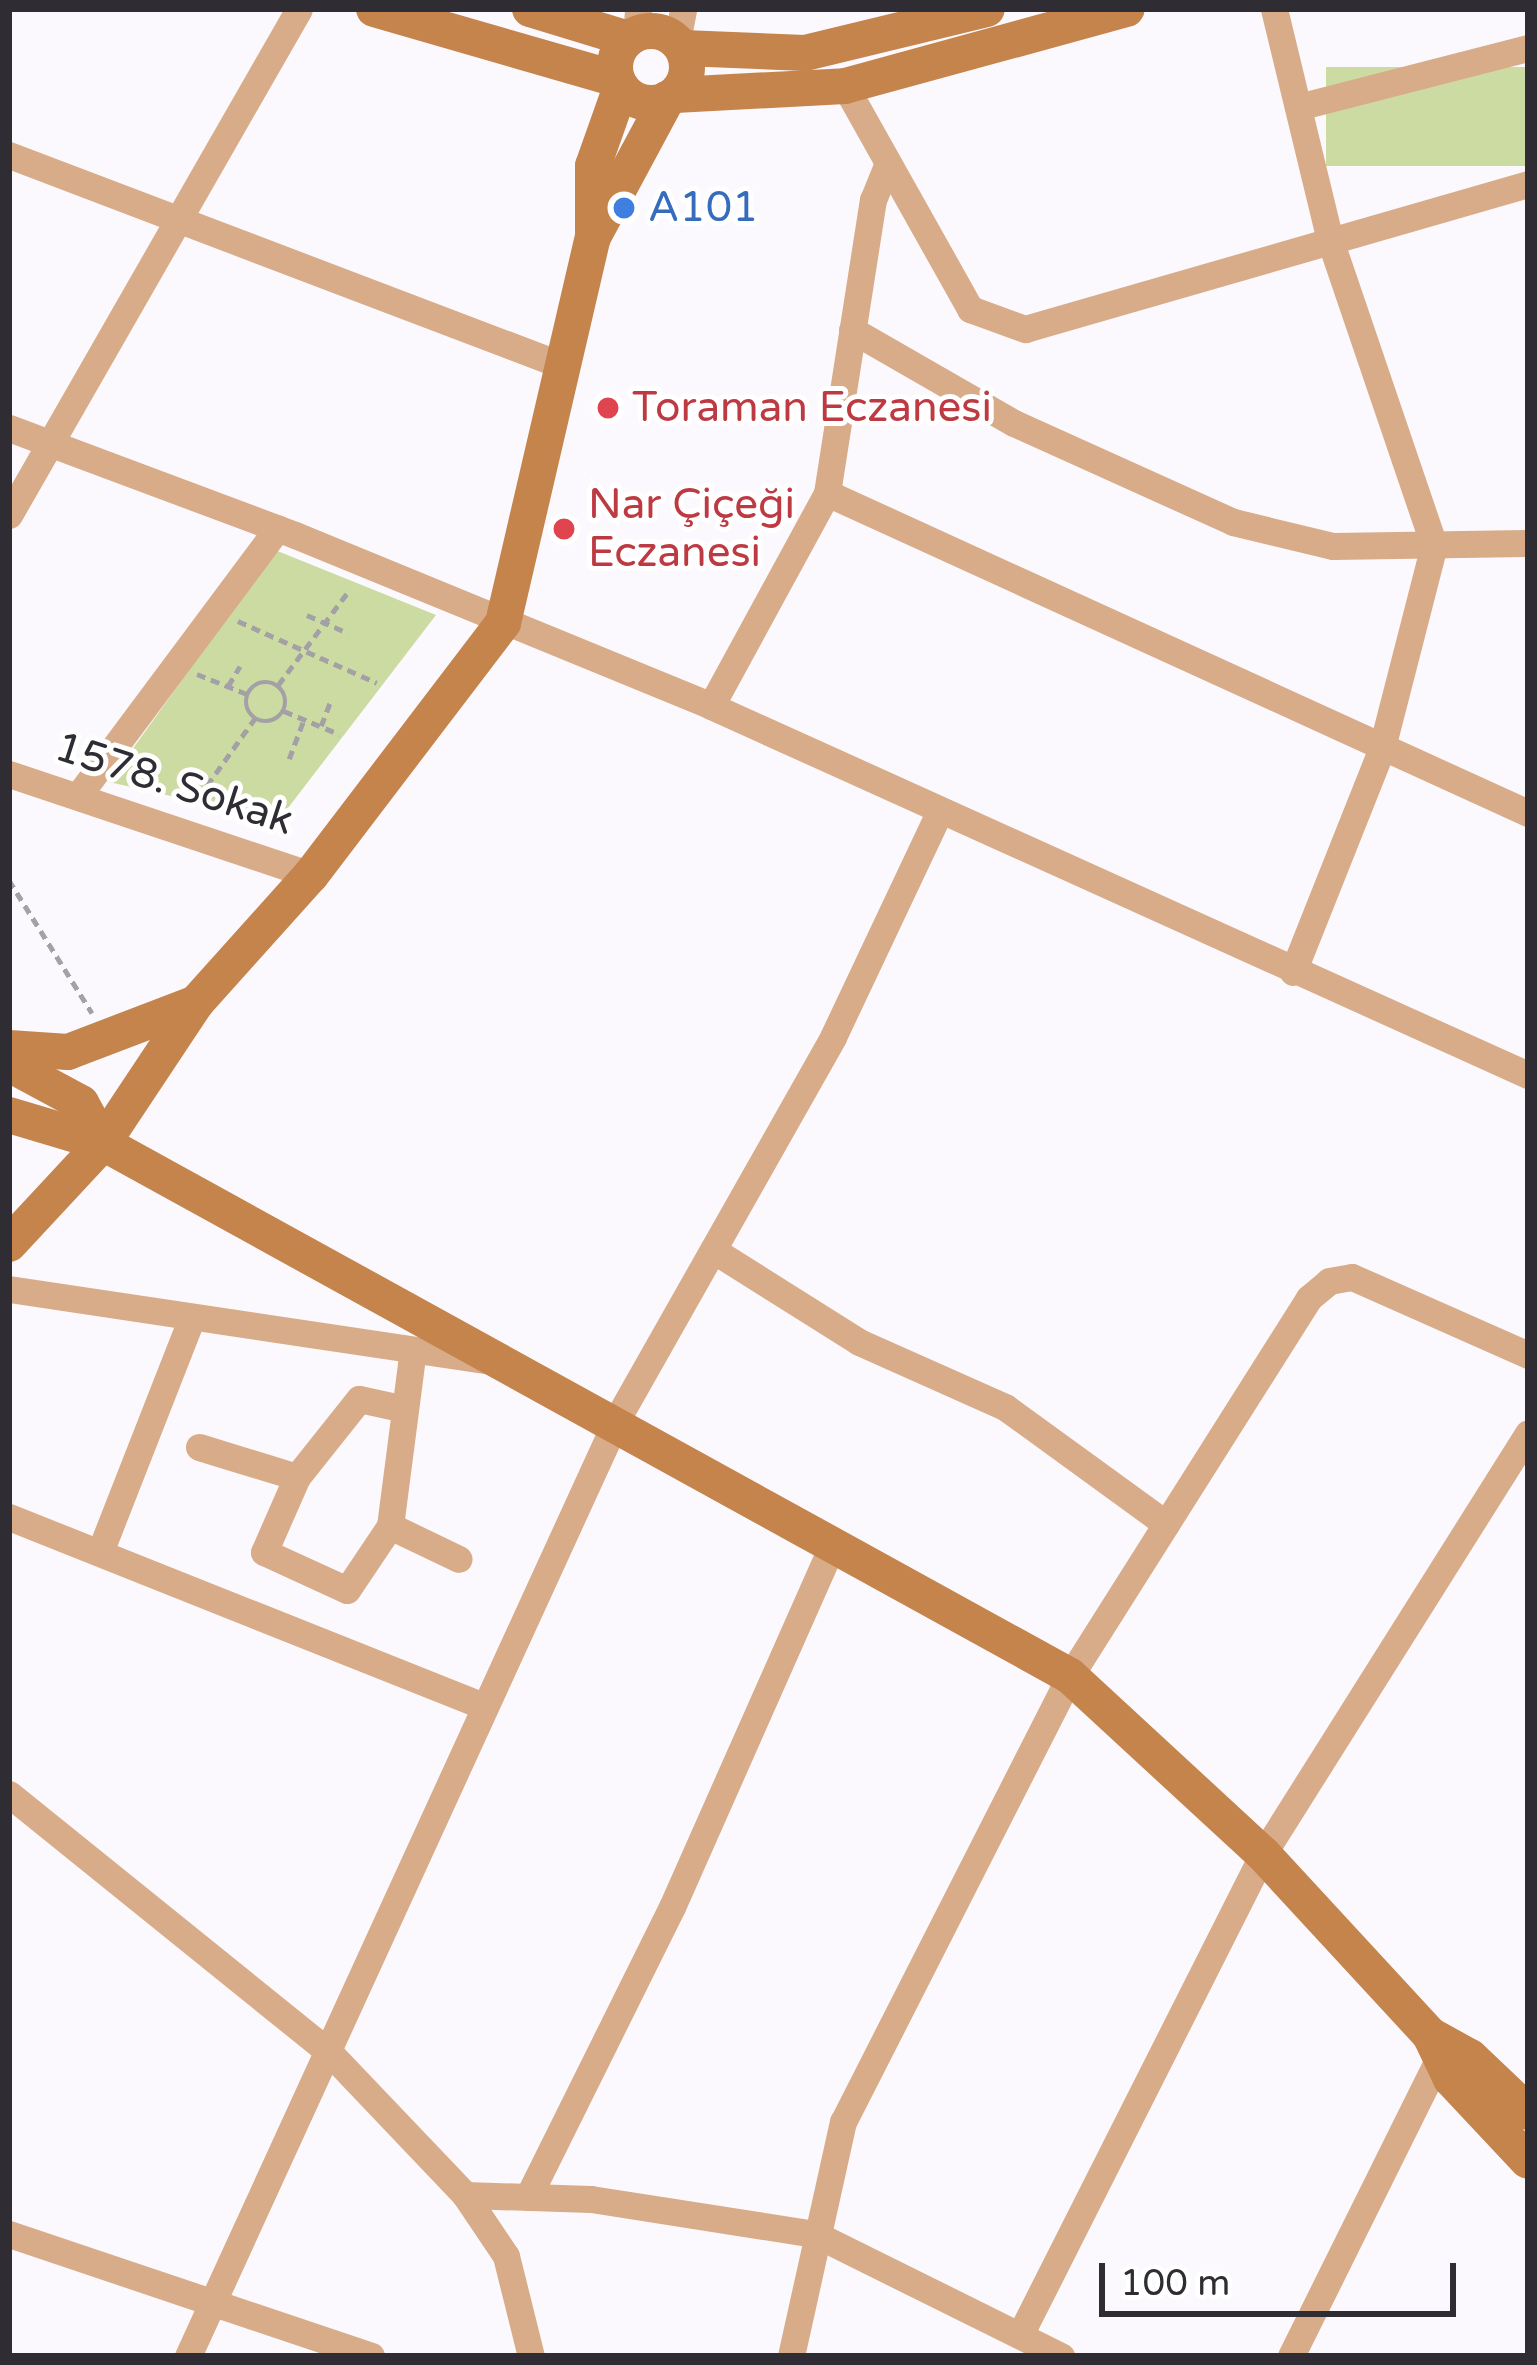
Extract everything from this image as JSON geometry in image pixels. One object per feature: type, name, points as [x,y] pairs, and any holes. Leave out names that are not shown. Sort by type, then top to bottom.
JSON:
[{"type":"street","points":[[9,515],[55,444],[299,9]]},
{"type":"street","points":[[374,9],[645,93],[845,86],[1127,9]]},
{"type":"street","points":[[530,9],[805,53],[987,9]]},
{"type":"street","points":[[1274,9],[1329,237],[1435,545],[1382,748],[1293,972]]},
{"type":"street","points":[[645,93],[615,61],[658,31]]},
{"type":"street","points":[[593,236],[593,166],[645,93],[687,73],[658,31]]},
{"type":"street","points":[[1298,107],[1528,48]]},
{"type":"street","points":[[845,86],[970,309],[1025,329],[1329,237],[1528,184]]},
{"type":"street","points":[[11,1244],[103,1143],[196,1003],[311,875],[503,623],[593,236],[645,93]]},
{"type":"street","points":[[9,155],[184,217],[564,366]]},
{"type":"street","points":[[711,706],[827,493],[873,200],[887,166]]},
{"type":"street","points":[[852,329],[1014,423],[1233,521],[1333,546],[1528,543]]},
{"type":"street","points":[[9,428],[278,528],[711,706],[1528,1075]]},
{"type":"street","points":[[827,493],[1528,813]]},
{"type":"street","points":[[78,796],[278,528]]},
{"type":"street","name":"1578. Sokak","points":[[9,774],[311,875]]},
{"type":"street","points":[[188,2356],[329,2052],[481,1705],[616,1421],[833,1037],[939,812]]},
{"type":"street","points":[[9,1048],[68,1052],[196,1003]]},
{"type":"street","points":[[9,1064],[81,1103],[103,1143]]},
{"type":"street","points":[[9,1115],[103,1143],[616,1421],[1070,1676],[1263,1854],[1435,2045],[1451,2079],[1528,2161]]},
{"type":"street","points":[[713,1250],[859,1342],[1005,1408],[1166,1524]]},
{"type":"street","points":[[791,2356],[843,2122],[1070,1676],[1309,1298],[1329,1281],[1352,1277],[1528,1355]]},
{"type":"street","points":[[9,1289],[510,1364]]},
{"type":"street","points":[[100,1552],[192,1316]]},
{"type":"street","points":[[405,1409],[359,1399],[297,1477],[264,1552],[347,1590],[390,1526],[413,1350]]},
{"type":"street","points":[[1020,2336],[1263,1854],[1528,1432]]},
{"type":"street","points":[[199,1447],[297,1477]]},
{"type":"street","points":[[9,1517],[481,1705]]},
{"type":"street","points":[[390,1526],[459,1559]]},
{"type":"street","points":[[528,2197],[672,1907],[833,1543]]},
{"type":"street","points":[[12,1802],[329,2052],[466,2195],[506,2256],[531,2356]]},
{"type":"street","points":[[1435,2045],[1470,2056],[1528,2112]]},
{"type":"street","points":[[1291,2356],[1435,2045]]},
{"type":"street","points":[[466,2195],[591,2199],[815,2234],[1061,2356]]},
{"type":"street","points":[[9,2234],[371,2356]]},
{"type":"path","points":[[284,711],[278,685],[350,589]]},
{"type":"path","points":[[307,615],[347,633]]},
{"type":"path","points":[[232,619],[377,683]]},
{"type":"path","points":[[228,686],[240,666]]},
{"type":"path","points":[[193,673],[248,694]]},
{"type":"path","points":[[278,685],[268,681],[248,694],[245,708],[271,724],[284,711]]},
{"type":"path","points":[[321,727],[330,703]]},
{"type":"path","points":[[284,711],[339,734]]},
{"type":"path","points":[[197,798],[255,718]]},
{"type":"path","points":[[289,759],[304,719]]},
{"type":"path","points":[[9,880],[109,1040]]},
{"type":"green space","points":[[1326,67],[1528,67],[1528,166],[1326,166]]},
{"type":"green space","points":[[275,550],[436,615],[288,808],[255,815],[109,782]]},
{"type":"place","name":"A101","points":[[624,208]]},
{"type":"place","name":"Toraman Eczanesi","points":[[608,408]]},
{"type":"place","name":"Nar Çiçeği Eczanesi","points":[[564,529]]}]
